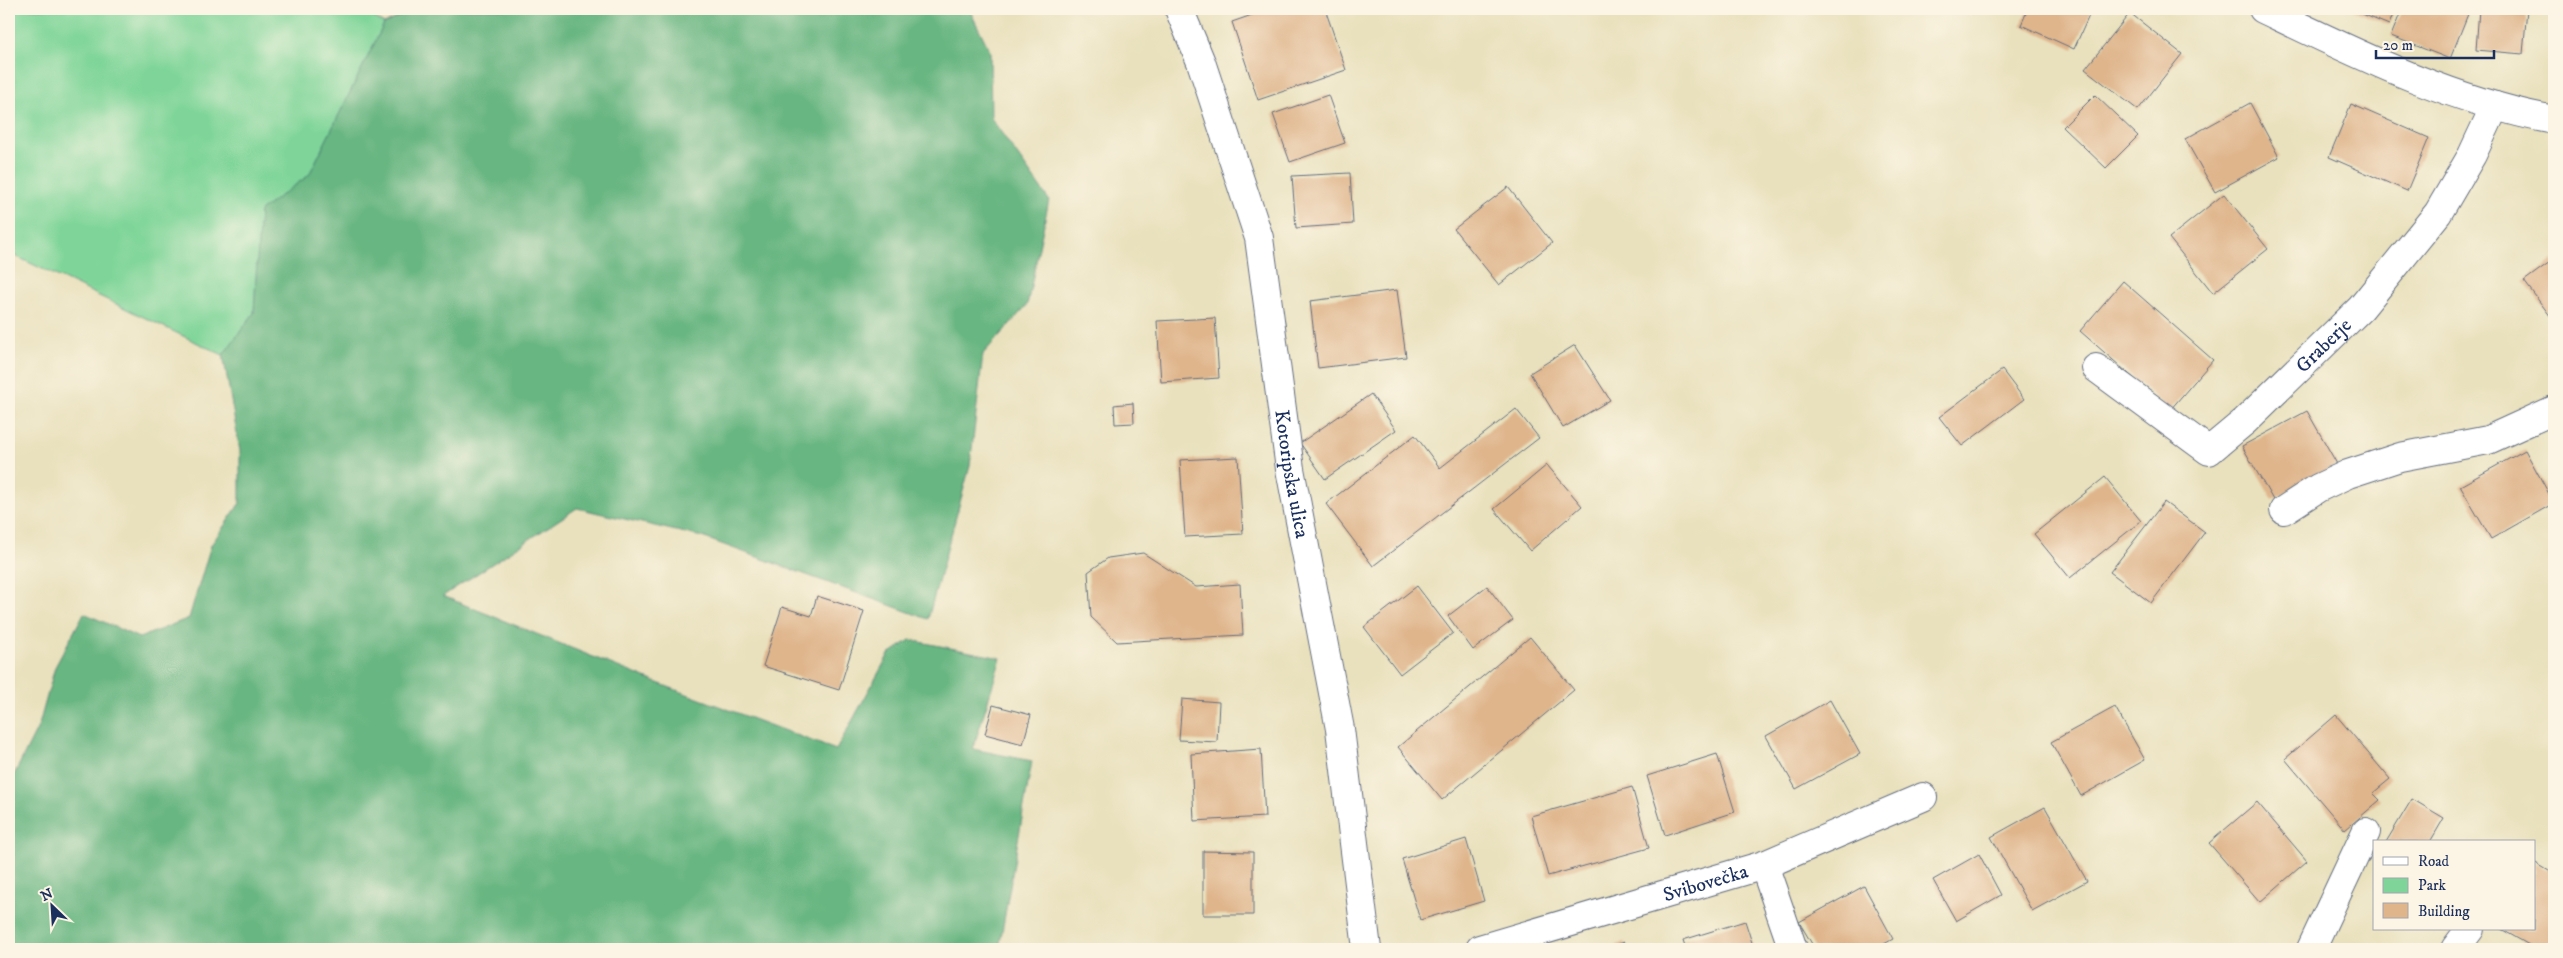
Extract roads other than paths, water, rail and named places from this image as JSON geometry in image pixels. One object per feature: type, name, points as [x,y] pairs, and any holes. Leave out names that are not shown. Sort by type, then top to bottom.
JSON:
[{"type":"street","name":"Kotoripska ulica","points":[[1179,9],[1202,62],[1259,238],[1290,469],[1340,729],[1367,949]]},
{"type":"street","points":[[2263,9],[2375,62],[2456,94],[2495,106],[2554,120]]},
{"type":"street","name":"Graberje","points":[[2096,368],[2209,451],[2245,422],[2361,308],[2438,214],[2472,155],[2495,106]]},
{"type":"street","points":[[2284,510],[2318,488],[2348,474],[2400,457],[2488,440],[2554,410]]},
{"type":"street","name":"Svibovečka","points":[[1480,949],[1764,865],[1923,797]]},
{"type":"street","points":[[2311,949],[2366,832]]},
{"type":"street","points":[[1764,865],[1793,949]]},
{"type":"street","points":[[2455,949],[2469,930]]}]
